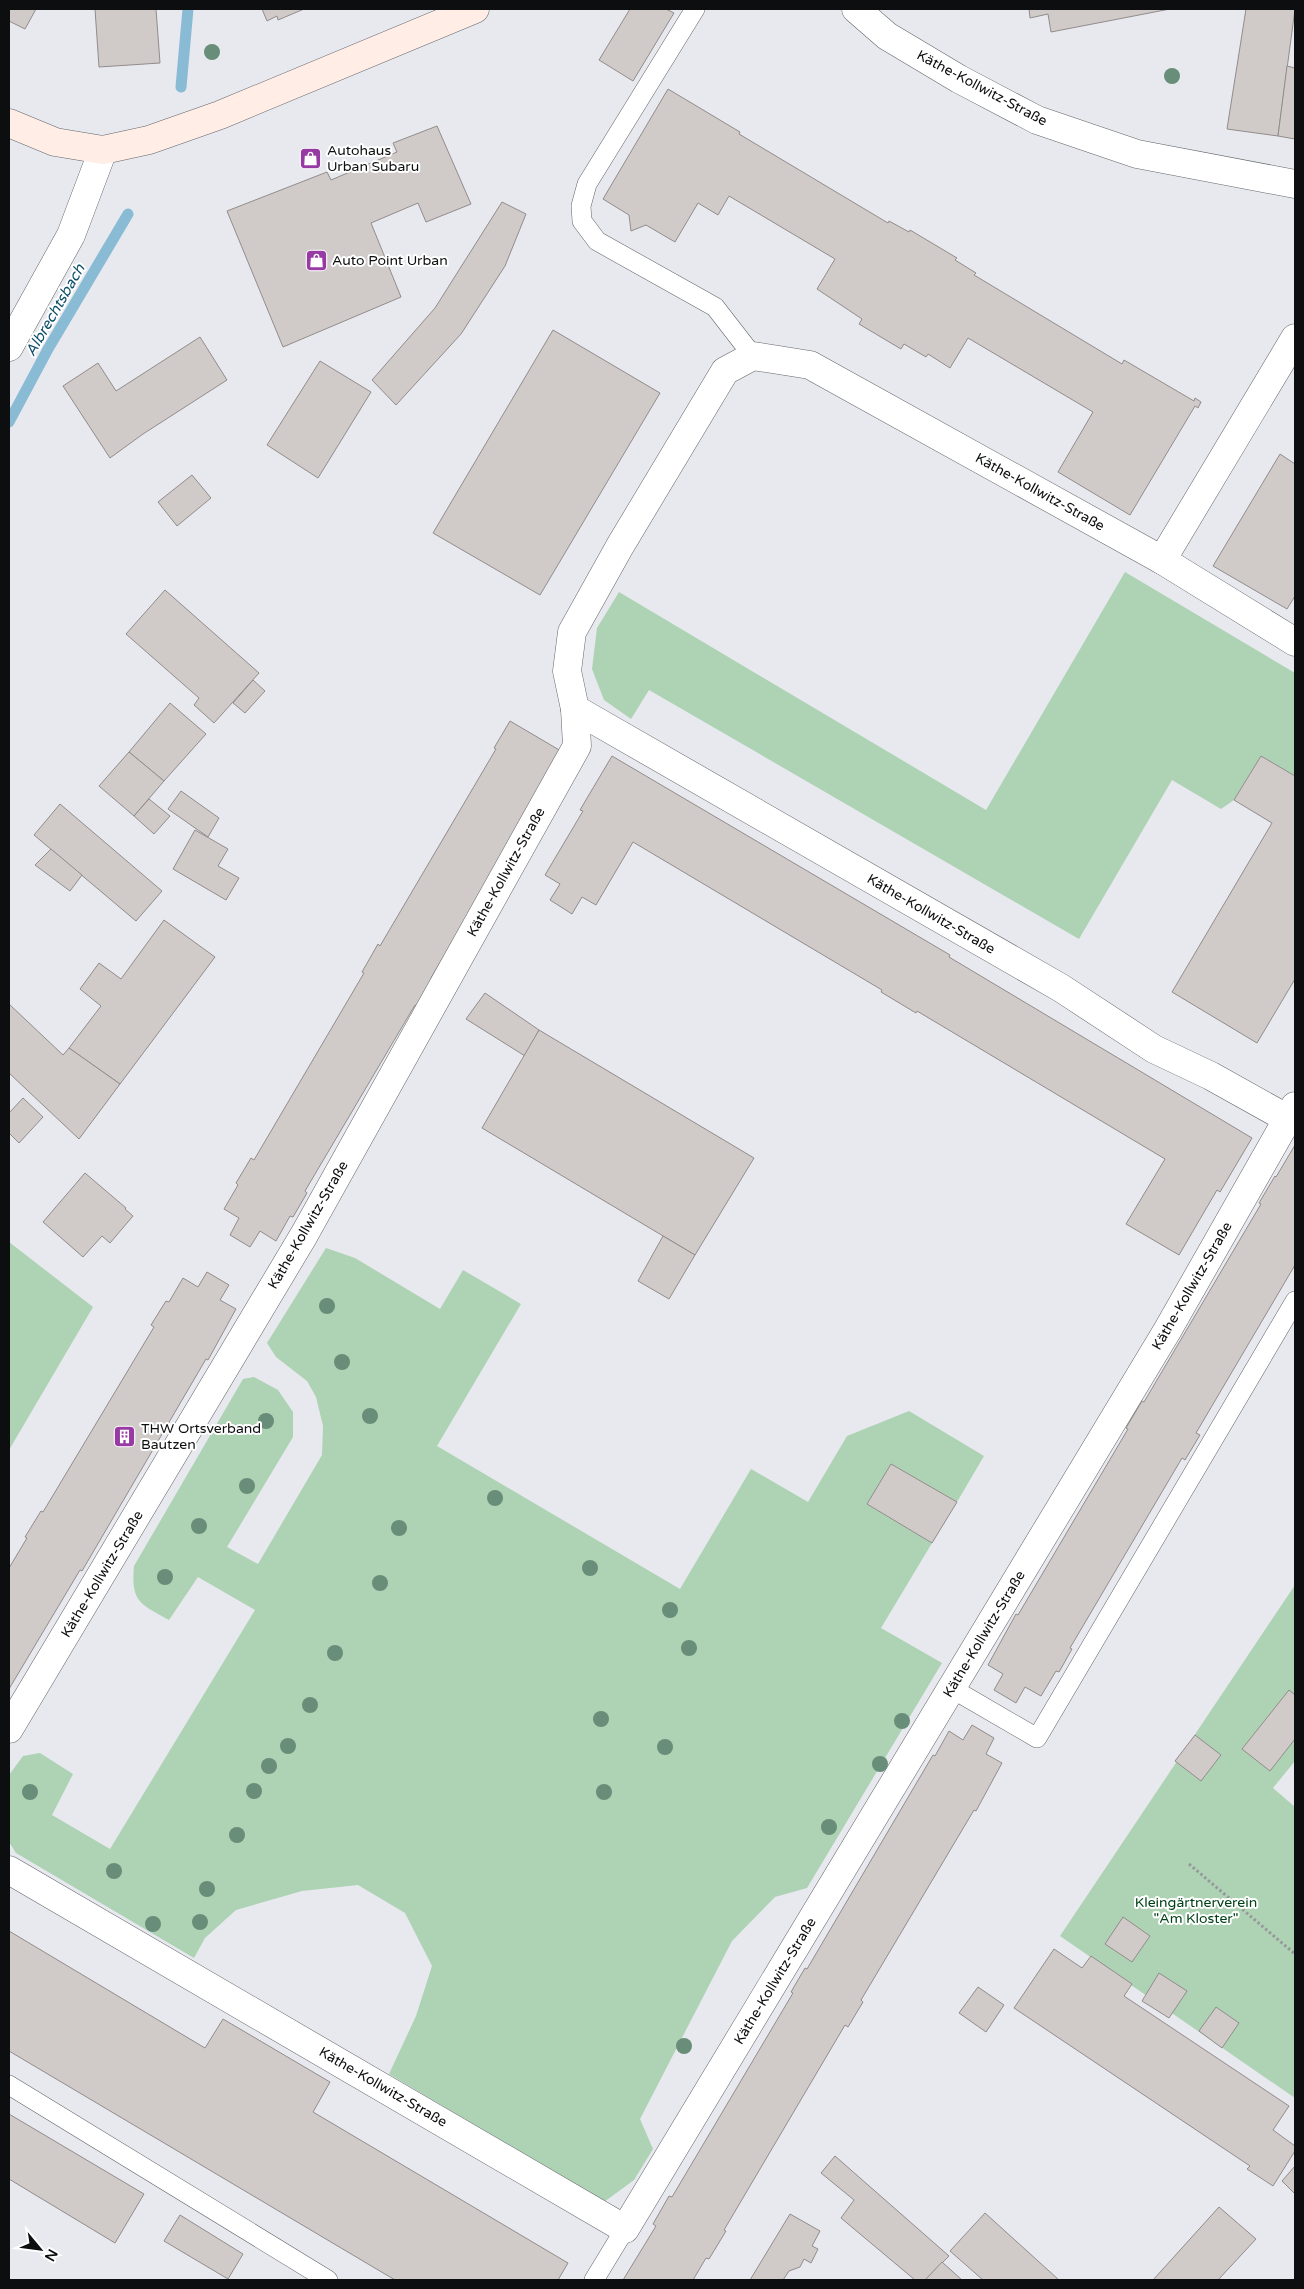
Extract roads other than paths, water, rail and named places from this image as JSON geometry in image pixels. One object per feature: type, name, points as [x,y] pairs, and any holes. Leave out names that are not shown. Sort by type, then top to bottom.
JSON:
[{"type":"street","points":[[9,123],[55,142],[103,150],[149,140],[220,115],[475,9]]},
{"type":"street","name":"Käthe-Kollwitz-Straße","points":[[856,9],[887,36],[959,79],[1037,120],[1137,154],[1295,184]]},
{"type":"street","points":[[9,348],[71,235],[103,150]]},
{"type":"street","points":[[1162,560],[1295,338]]},
{"type":"street","name":"Käthe-Kollwitz-Straße","points":[[9,1729],[304,1236],[577,746],[575,709],[567,671],[572,632],[620,546],[725,371],[753,356],[810,365],[1162,560],[1295,642]]},
{"type":"street","name":"Käthe-Kollwitz-Straße","points":[[9,1870],[625,2229],[1167,1331],[1292,1112],[1154,1049],[1061,988],[575,709]]},
{"type":"lane","points":[[695,9],[587,184],[581,206],[582,221],[597,240],[715,307],[753,356]]},
{"type":"lane","points":[[951,1688],[1037,1738],[1295,1302]]},
{"type":"lane","points":[[9,2085],[328,2280]]},
{"type":"lane","points":[[594,2280],[625,2229]]},
{"type":"waterway","name":"Albrechtsbach","points":[[181,87],[188,9]]},
{"type":"waterway","name":"Albrechtsbach","points":[[9,422],[48,349],[128,214]]},
{"type":"place","name":"Autohaus Urban Subaru","points":[[311,158]]},
{"type":"place","name":"Auto Point Urban","points":[[316,260]]},
{"type":"place","name":"THW Ortsverband Bautzen","points":[[125,1436]]},
{"type":"park label","name":"Kleingärtnerverein \"Am Kloster\"","points":[[1196,1910]]}]
